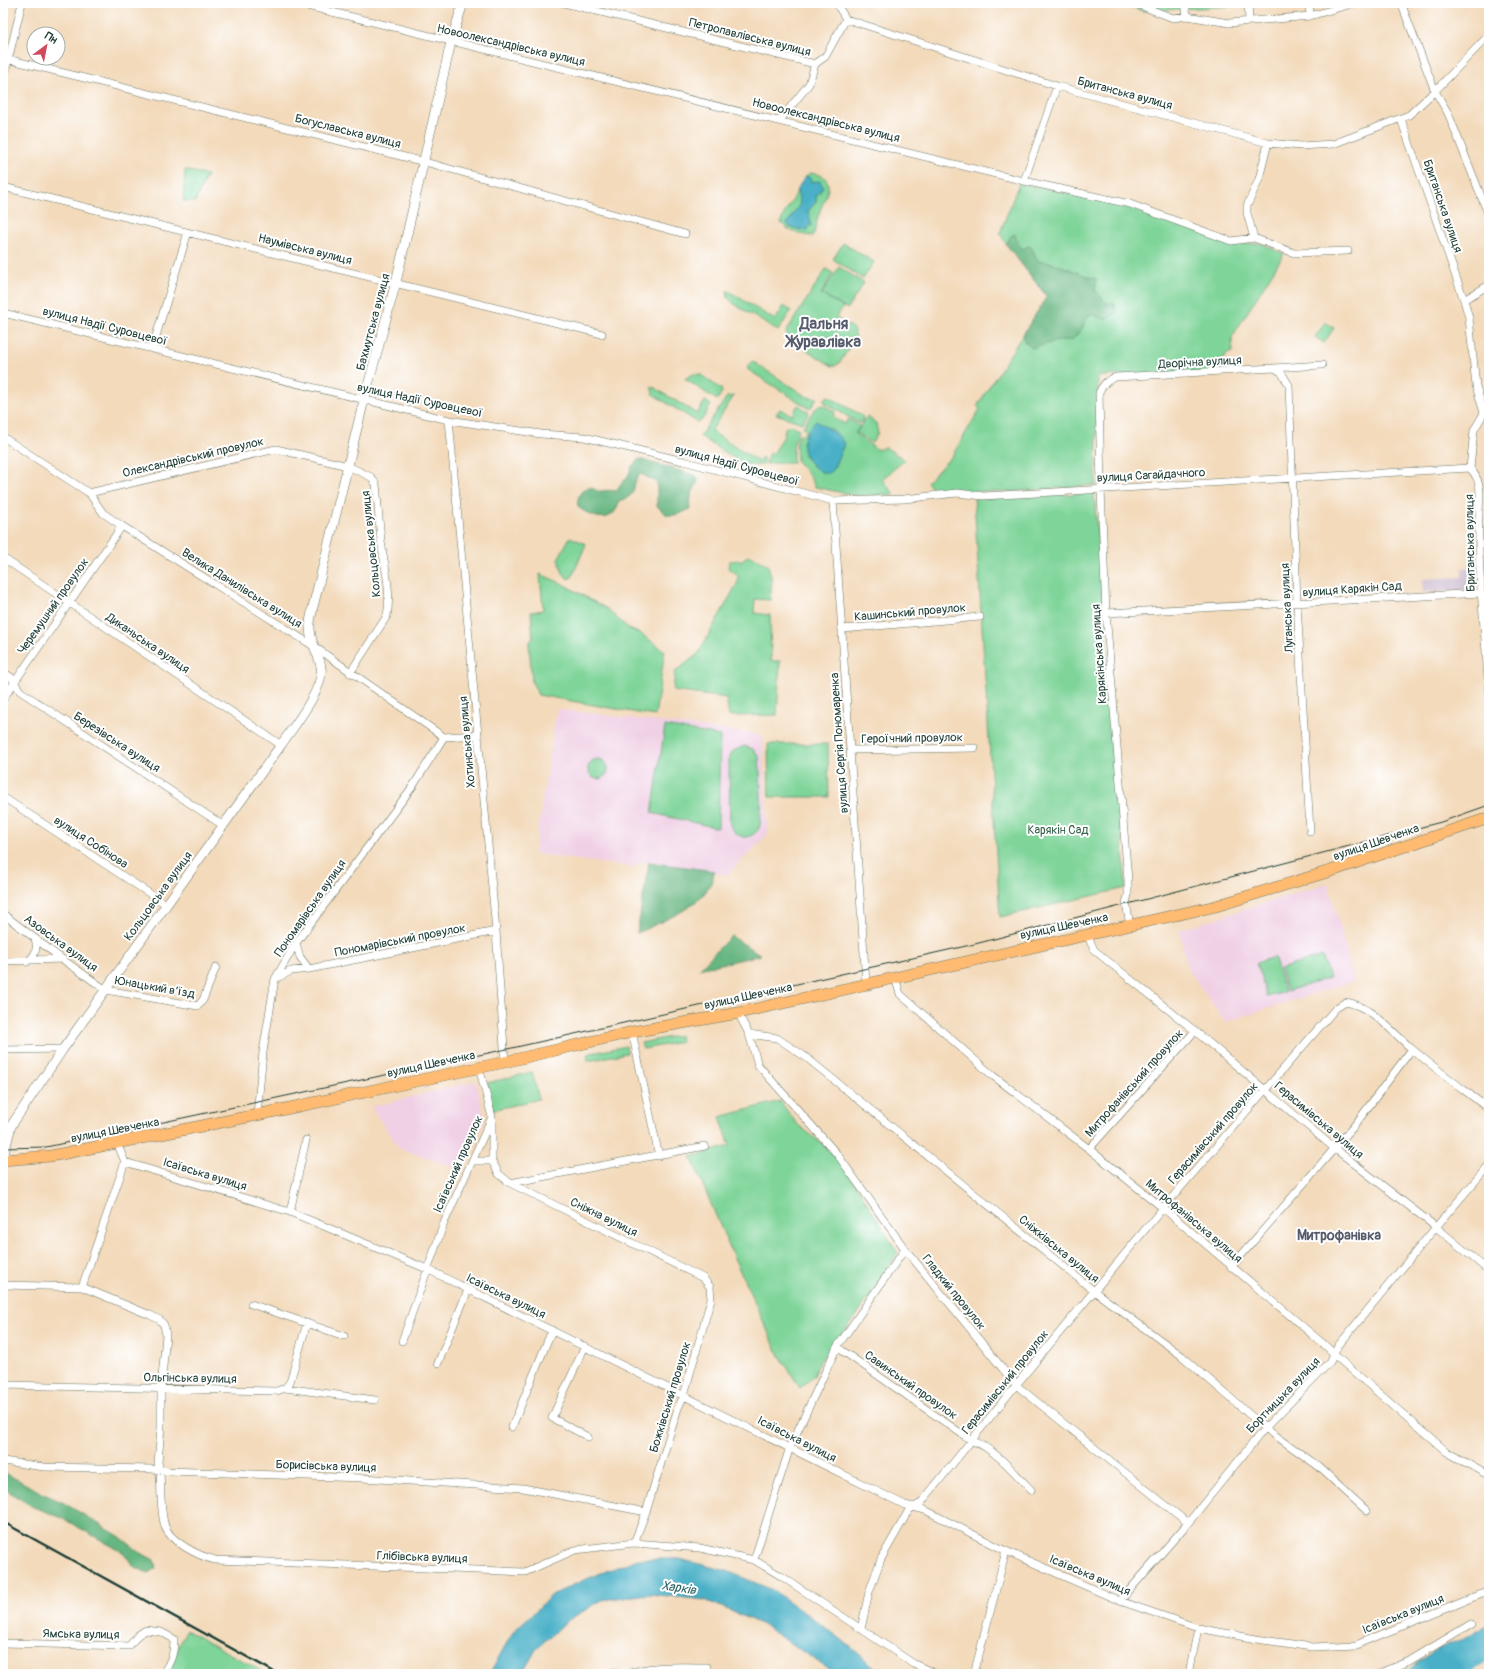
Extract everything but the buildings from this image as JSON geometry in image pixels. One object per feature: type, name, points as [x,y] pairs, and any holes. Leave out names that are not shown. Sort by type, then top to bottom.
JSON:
[{"type":"main road","name":"вулиця Шевченка","points":[[3,1158],[51,1156],[257,1115],[505,1062],[632,1032],[738,1013],[866,983],[1216,906],[1278,888],[1489,818]]},
{"type":"street","points":[[3,81],[5,59],[22,3]]},
{"type":"street","name":"Новоолександрівська вулиця","points":[[295,3],[780,120],[1024,181],[1130,204],[1231,241],[1254,238],[1294,253],[1348,251]]},
{"type":"street","name":"Бахмутська вулиця","points":[[314,647],[310,629],[313,607],[364,400],[396,282],[462,3]]},
{"type":"street","name":"Петропавлівська вулиця","points":[[564,3],[815,64]]},
{"type":"street","points":[[780,120],[809,84],[815,64],[825,57],[846,19],[836,3]]},
{"type":"street","points":[[1134,3],[1173,18],[1187,16],[1229,23],[1310,16],[1342,5],[1356,3]]},
{"type":"street","points":[[1185,3],[1187,16]]},
{"type":"street","points":[[1248,3],[1249,21]]},
{"type":"street","points":[[1309,3],[1310,16]]},
{"type":"street","points":[[1401,3],[1435,91],[1448,113],[1489,216]]},
{"type":"street","name":"Британська вулиця","points":[[846,19],[1057,86],[1268,143],[1301,146],[1333,144],[1400,119],[1416,109],[1489,35]]},
{"type":"street","name":"Богуславська вулиця","points":[[5,59],[425,162],[685,234]]},
{"type":"street","points":[[1024,181],[1057,86]]},
{"type":"street","name":"Британська вулиця","points":[[1400,119],[1464,300],[1469,318],[1476,386],[1484,413],[1474,430],[1470,468],[1480,484],[1481,593],[1488,668],[1489,698]]},
{"type":"street","points":[[1254,238],[1247,213],[1247,206],[1258,179],[1268,143]]},
{"type":"street","name":"Наумівська вулиця","points":[[3,187],[396,282],[602,334]]},
{"type":"street","points":[[152,349],[188,232]]},
{"type":"street","points":[[1464,300],[1489,285]]},
{"type":"street","name":"вулиця Надії Суровцевої","points":[[3,313],[449,420],[541,434],[584,437],[684,461],[833,501]]},
{"type":"street","name":"Дворічна вулиця","points":[[1105,382],[1116,377],[1322,365]]},
{"type":"street","name":"Луганська вулиця","points":[[1274,368],[1281,372],[1289,385],[1297,603],[1310,831]]},
{"type":"street","name":"Карякінська вулиця","points":[[1105,382],[1099,393],[1106,613],[1128,880],[1128,895],[1126,903],[1130,925]]},
{"type":"street","name":"Хотинська вулиця","points":[[449,420],[496,932],[505,1062]]},
{"type":"street","name":"Велика Данилівська вулиця","points":[[3,437],[89,493],[103,513],[122,526],[314,647],[444,737]]},
{"type":"street","name":"Олександрівський провулок","points":[[89,493],[276,449],[348,466]]},
{"type":"street","name":"Кольцовська вулиця","points":[[348,466],[371,477],[376,484],[381,540],[387,572],[389,606],[387,616],[350,673]]},
{"type":"street","name":"вулиця Сагайдачного","points":[[833,501],[904,499],[957,493],[983,496],[1470,468]]},
{"type":"street","name":"вулиця Сергія Пономаренка","points":[[833,501],[866,983]]},
{"type":"street","name":"Черемушний провулок","points":[[3,699],[122,526]]},
{"type":"street","name":"Диканьська вулиця","points":[[3,558],[281,745]]},
{"type":"street","name":"вулиця Карякін Сад","points":[[1106,613],[1415,595],[1481,593]]},
{"type":"street","name":"Кашинський провулок","points":[[842,629],[980,617]]},
{"type":"street","name":"Кольцовська вулиця","points":[[3,1158],[11,1126],[63,1050],[224,826],[313,697],[320,684],[321,666],[314,647]]},
{"type":"street","name":"Березівська вулиця","points":[[3,672],[11,677],[20,691],[224,826]]},
{"type":"street","points":[[444,737],[478,736]]},
{"type":"street","name":"Пономарівська вулиця","points":[[257,1115],[263,1052],[275,979],[296,943],[413,786],[444,737]]},
{"type":"street","name":"Героїчний провулок","points":[[850,750],[975,748]]},
{"type":"street","name":"вулиця Собінова","points":[[3,797],[167,905]]},
{"type":"street","name":"Азовська вулиця","points":[[3,914],[62,960],[106,990]]},
{"type":"street","name":"Пономарівський провулок","points":[[275,979],[291,972],[496,932]]},
{"type":"street","name":"Герасимівська вулиця","points":[[1087,934],[1094,950],[1196,1031],[1334,1148],[1436,1227],[1489,1271]]},
{"type":"street","points":[[27,962],[35,954],[35,938]]},
{"type":"street","points":[[296,943],[300,957],[309,969]]},
{"type":"street","points":[[3,962],[62,960]]},
{"type":"street","name":"Юнацький в’їзд","points":[[106,990],[195,1006],[200,1005],[216,967]]},
{"type":"street","name":"Митрофанівська вулиця","points":[[894,977],[900,994],[992,1075],[1163,1208],[1327,1347],[1447,1452],[1484,1473],[1489,1474]]},
{"type":"street","name":"Герасимівський провулок","points":[[861,1629],[869,1592],[881,1559],[909,1510],[921,1503],[1016,1385],[1163,1208],[1336,1008],[1346,1002],[1355,1003],[1371,1013],[1412,1048],[1489,1109]]},
{"type":"street","points":[[738,1013],[749,1034]]},
{"type":"street","name":"Митрофанівський провулок","points":[[1089,1149],[1196,1031]]},
{"type":"street","points":[[632,1032],[659,1156]]},
{"type":"street","name":"Гладкий провулок","points":[[749,1034],[758,1065],[837,1154],[905,1249],[1016,1385],[1188,1524]]},
{"type":"street","name":"Сніжківська вулиця","points":[[749,1034],[777,1038],[807,1058],[1094,1291],[1182,1356],[1265,1428],[1318,1466],[1367,1511]]},
{"type":"street","points":[[1231,1267],[1354,1126],[1412,1048]]},
{"type":"street","points":[[3,1050],[63,1050]]},
{"type":"street","name":"Ісаївський провулок","points":[[402,1341],[444,1223],[492,1117],[479,1067]]},
{"type":"street","points":[[473,1161],[492,1161],[492,1117]]},
{"type":"street","points":[[290,1212],[306,1140]]},
{"type":"street","points":[[3,1285],[82,1287],[125,1162],[117,1143]]},
{"type":"street","points":[[510,1183],[659,1156],[705,1146]]},
{"type":"street","name":"Сніжна вулиця","points":[[492,1161],[499,1174],[510,1183],[702,1278],[710,1287]]},
{"type":"street","name":"Ісаївська вулиця","points":[[125,1162],[290,1212],[427,1269],[684,1394],[905,1505],[926,1510],[1006,1551],[1120,1601],[1198,1628],[1256,1639],[1312,1647],[1356,1645],[1489,1590]]},
{"type":"street","name":"Бортницька вулиця","points":[[1120,1601],[1188,1524],[1265,1428],[1330,1362],[1338,1346],[1489,1165]]},
{"type":"street","points":[[529,1192],[529,1184],[534,1178]]},
{"type":"street","points":[[754,1560],[790,1447],[837,1346],[905,1249]]},
{"type":"street","name":"Глібівська вулиця","points":[[82,1287],[150,1315],[160,1320],[164,1325],[166,1335],[161,1388],[161,1427],[158,1463],[160,1470],[164,1525],[176,1540],[194,1553],[215,1560],[525,1572],[575,1550],[634,1543],[700,1548],[754,1560],[781,1576],[914,1664],[936,1674]]},
{"type":"street","name":"Божківський провулок","points":[[646,1512],[678,1408],[684,1394],[711,1299],[710,1287]]},
{"type":"street","points":[[438,1363],[468,1290]]},
{"type":"street","points":[[251,1304],[344,1336]]},
{"type":"street","points":[[285,1388],[290,1382],[307,1323]]},
{"type":"street","points":[[512,1427],[552,1330]]},
{"type":"street","points":[[585,1346],[552,1418],[588,1437]]},
{"type":"street","name":"Савинський провулок","points":[[837,1346],[972,1441],[979,1443],[1004,1462],[1031,1490]]},
{"type":"street","name":"Ольгінська вулиця","points":[[3,1385],[277,1391],[285,1388],[375,1400]]},
{"type":"street","name":"Борисівська вулиця","points":[[3,1461],[44,1468],[160,1470],[362,1478],[523,1488],[646,1512]]},
{"type":"street","points":[[634,1543],[646,1512]]},
{"type":"street","points":[[974,1674],[1006,1551]]},
{"type":"street","points":[[1378,1674],[1401,1666],[1471,1624]]},
{"type":"street","points":[[1189,1674],[1198,1628]]},
{"type":"street","name":"Ямська вулиця","points":[[3,1644],[129,1646],[138,1635],[146,1630],[161,1632],[174,1639],[174,1651],[168,1666],[162,1674]]},
{"type":"street","points":[[628,1674],[635,1671],[672,1667],[707,1667]]},
{"type":"shaded area","points":[[1462,568],[1475,568],[1476,590],[1423,592],[1422,579],[1462,577]]},
{"type":"shaded area","points":[[557,709],[762,735],[768,834],[727,875],[644,861],[633,867],[534,854]]},
{"type":"shaded area","points":[[1328,883],[1354,981],[1225,1022],[1188,969],[1179,930]]},
{"type":"shaded area","points":[[476,1081],[485,1119],[463,1170],[399,1148],[371,1107]]},
{"type":"green space","points":[[1121,3],[1292,3],[1143,11]]},
{"type":"green space","points":[[185,170],[207,175],[195,202],[183,201]]},
{"type":"green space","points":[[810,173],[825,178],[828,183],[827,194],[818,217],[813,236],[804,235],[788,229],[781,223],[784,214],[796,194],[797,189],[800,204],[787,224],[790,227],[807,231],[809,225],[811,226],[808,211],[816,202],[816,196],[821,190],[815,181],[810,181],[806,176]]},
{"type":"green space","points":[[1019,183],[1130,206],[1230,243],[1263,244],[1284,254],[1232,337],[1233,352],[1226,354],[1216,371],[1098,376],[1096,485],[1009,492],[948,491],[937,494],[927,482],[952,456],[980,409],[977,406],[1047,297],[1006,244],[1000,233]]},
{"type":"green space","points":[[1015,234],[1018,244],[1023,249],[1030,245],[1038,261],[1061,266],[1097,279],[1095,290],[1106,303],[1115,304],[1116,314],[1105,319],[1089,314],[1082,329],[1072,340],[1058,341],[1032,348],[1024,341],[1024,333],[1047,296],[1006,244],[1011,236]]},
{"type":"green space","points":[[843,243],[874,262],[863,279],[833,259]]},
{"type":"green space","points":[[839,267],[864,283],[847,309],[822,294]]},
{"type":"green space","points":[[826,269],[833,273],[821,294],[843,307],[836,318],[852,327],[856,337],[839,364],[832,366],[788,338],[786,332]]},
{"type":"green space","points":[[727,290],[775,320],[784,306],[791,311],[778,331],[734,304],[728,298]]},
{"type":"green space","points":[[1325,322],[1334,328],[1324,343],[1315,337]]},
{"type":"green space","points":[[752,361],[807,397],[817,398],[810,409],[747,369]]},
{"type":"green space","points":[[694,374],[701,375],[721,389],[722,392],[717,400],[685,379]]},
{"type":"green space","points":[[652,386],[697,414],[705,401],[711,405],[702,420],[697,422],[654,395],[651,388]]},
{"type":"green space","points":[[734,396],[711,431],[759,462],[762,457],[764,464],[748,464],[740,461],[700,436],[727,397]]},
{"type":"green space","points":[[828,396],[861,415],[863,417],[863,421],[860,423],[857,422],[825,403],[824,399]]},
{"type":"green space","points":[[798,405],[809,412],[802,423],[776,414],[780,409],[792,415]]},
{"type":"green space","points":[[823,405],[835,412],[833,417],[845,424],[848,419],[860,426],[855,434],[878,450],[885,447],[905,460],[882,479],[894,494],[857,496],[815,487],[809,475],[797,461],[796,446],[799,434],[804,436],[806,429],[803,427],[807,420],[819,406]],"holes":[[[817,422],[831,429],[840,438],[844,445],[834,468],[814,467],[804,455]]]},
{"type":"green space","points":[[867,417],[876,423],[878,433],[872,443],[856,433]]},
{"type":"green space","points":[[789,425],[799,429],[793,446],[793,463],[766,464],[766,460],[770,453],[773,454],[784,436],[785,428]]},
{"type":"green space","points":[[639,459],[695,475],[698,480],[691,495],[690,509],[677,515],[667,515],[657,506],[657,482],[641,474],[636,479],[631,495],[619,502],[616,509],[608,517],[602,518],[590,515],[578,507],[580,494],[585,489],[592,488],[598,491],[616,491],[622,482],[627,479],[632,466]]},
{"type":"green space","name":"Карякін Сад","points":[[1094,493],[1126,888],[1000,917],[974,499]]},
{"type":"green space","points":[[570,537],[586,544],[572,577],[568,579],[563,573],[558,559]]},
{"type":"green space","points":[[749,555],[768,565],[772,580],[770,600],[755,599],[754,613],[770,615],[771,661],[780,661],[777,715],[729,716],[726,698],[673,691],[675,672],[698,654],[738,582],[738,575],[728,568],[729,561],[742,560]]},
{"type":"green space","points":[[540,574],[561,583],[607,609],[629,629],[641,634],[665,651],[655,716],[538,695],[532,682],[529,643],[533,638],[531,612],[543,610]]},
{"type":"green space","points":[[665,726],[720,736],[718,828],[652,813]]},
{"type":"green space","points":[[768,744],[828,744],[829,797],[769,797]]},
{"type":"green space","points":[[744,746],[753,749],[759,757],[761,805],[759,828],[753,835],[744,837],[739,836],[730,825],[729,759],[733,751]]},
{"type":"green space","points":[[594,759],[602,759],[608,765],[608,773],[602,779],[594,779],[588,773],[588,765]]},
{"type":"green space","points":[[649,862],[714,871],[711,883],[705,893],[695,902],[672,917],[637,933]]},
{"type":"green space","points":[[731,936],[761,955],[699,969]]},
{"type":"green space","points":[[1322,956],[1330,978],[1287,991],[1280,969]]},
{"type":"green space","points":[[1274,957],[1285,992],[1267,997],[1256,963]]},
{"type":"green space","points":[[680,1035],[681,1042],[643,1049],[641,1043]]},
{"type":"green space","points":[[626,1046],[627,1053],[588,1061],[587,1054]]},
{"type":"green space","points":[[532,1072],[539,1099],[493,1110],[487,1083]]},
{"type":"green space","points":[[780,1101],[797,1124],[829,1149],[856,1185],[898,1253],[855,1318],[820,1361],[814,1376],[800,1388],[777,1351],[734,1258],[691,1157],[730,1146],[720,1117]]},
{"type":"green space","points":[[3,1472],[64,1503],[119,1536],[141,1553],[154,1560],[156,1568],[148,1573],[133,1566],[124,1553],[60,1517],[33,1507],[3,1488]]},
{"type":"green space","points":[[186,1630],[267,1674],[170,1674],[168,1672]]},
{"type":"water","points":[[806,176],[810,178],[811,182],[820,181],[823,187],[816,196],[816,202],[808,211],[812,226],[809,225],[807,231],[790,227],[787,224],[800,204],[797,189]]},
{"type":"water","points":[[816,421],[833,431],[844,445],[832,471],[826,473],[813,466],[806,456],[803,448],[806,433]]},
{"type":"water","points":[[638,1559],[680,1559],[727,1571],[773,1590],[841,1639],[883,1674],[836,1674],[763,1625],[705,1600],[649,1594],[602,1600],[567,1621],[537,1648],[522,1674],[489,1674],[513,1632],[552,1595],[588,1578]]},
{"type":"water","points":[[1489,1623],[1489,1652],[1471,1667],[1454,1674],[1404,1674],[1438,1649],[1463,1638]]},
{"type":"waterway","name":"Харків","points":[[1455,1674],[1489,1653]]},
{"type":"tram line","points":[[3,1148],[46,1147],[512,1048],[975,944],[1441,822],[1489,805]]},
{"type":"railway","points":[[3,1522],[278,1674]]},
{"type":"district","name":"Дальня Журавлівка","points":[[824,332]]},
{"type":"district","name":"Митрофанівка","points":[[1339,1235]]}]
